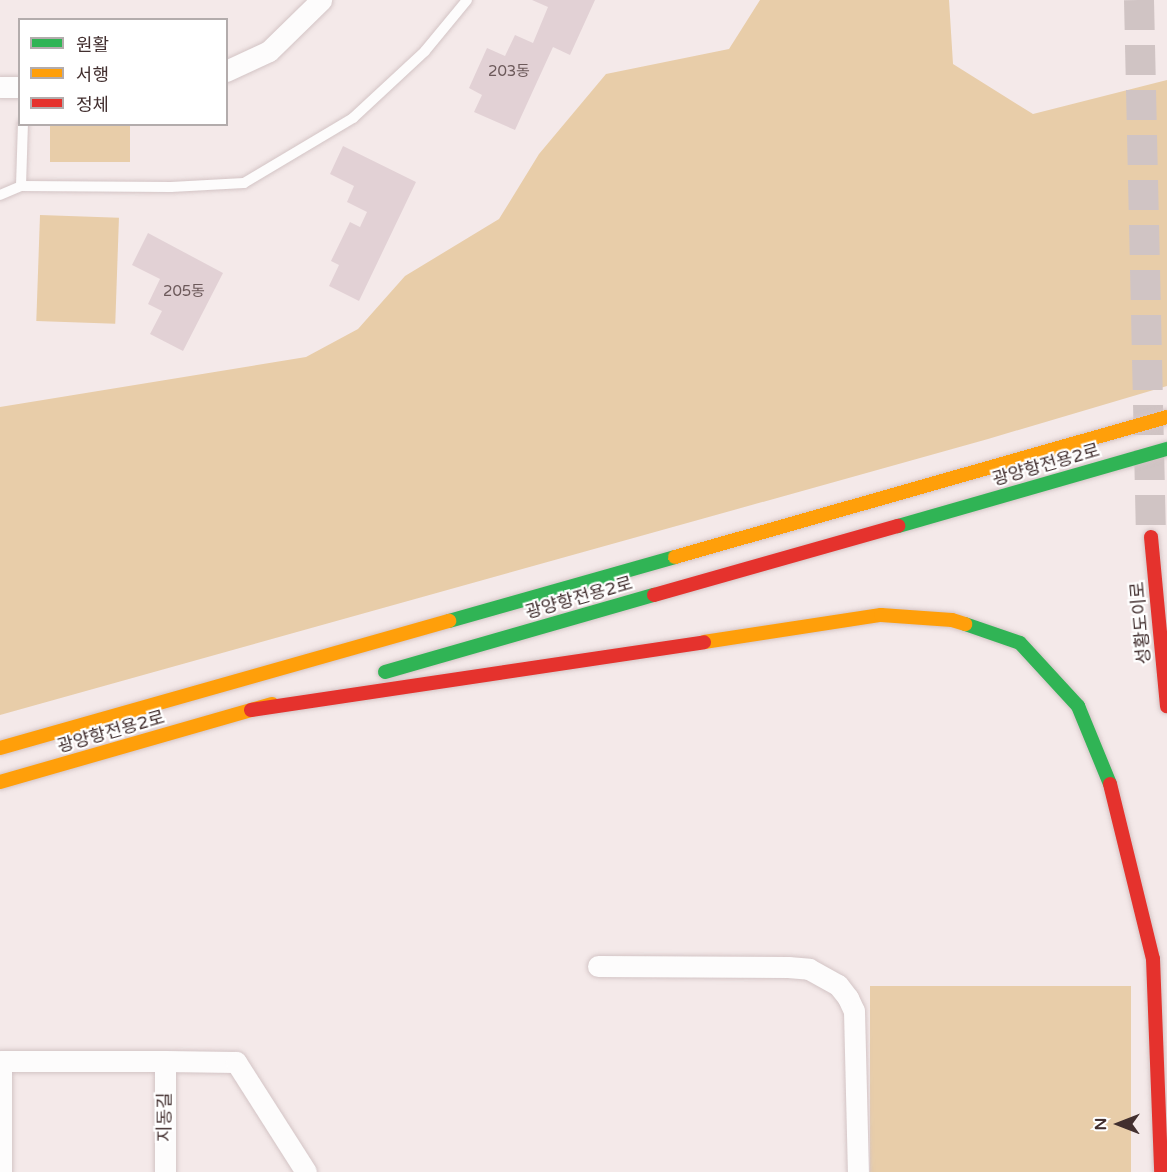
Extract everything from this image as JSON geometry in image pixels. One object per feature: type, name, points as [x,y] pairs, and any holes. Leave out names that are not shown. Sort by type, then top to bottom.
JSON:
[{"type":"main road","name":"광양항전용2로","points":[[0,748],[1167,417]]},
{"type":"main road","name":"광양항전용2로","points":[[0,782],[1167,448]]},
{"type":"main road","name":"성황도이로","points":[[1151,537],[1167,706]]},
{"type":"main road","points":[[252,710],[881,615],[952,620],[1020,643],[1078,706],[1111,788],[1153,959],[1161,1172]]},
{"type":"street","points":[[228,70],[269,51],[321,0]]},
{"type":"street","points":[[0,87],[18,87]]},
{"type":"street","points":[[598,966],[788,967],[809,969],[837,986],[848,998],[854,1011],[858,1172]]},
{"type":"street","points":[[1,1172],[1,1061],[165,1061],[236,1062],[306,1172]]},
{"type":"street","name":"지동길","points":[[165,1061],[165,1172]]},
{"type":"lane","points":[[0,195],[21,186],[171,188],[244,183],[353,118],[425,51],[467,0]]},
{"type":"lane","points":[[21,186],[23,126]]},
{"type":"shaded area","points":[[760,0],[949,0],[953,64],[1033,114],[1167,80],[1167,386],[988,439],[0,715],[0,407],[306,357],[358,329],[405,276],[499,219],[539,154],[606,74],[729,49]]},
{"type":"shaded area","points":[[50,126],[130,126],[130,162],[50,162]]},
{"type":"shaded area","points":[[40,215],[119,218],[115,324],[36,321]]},
{"type":"shaded area","points":[[870,986],[1131,986],[1131,1172],[870,1172]]},
{"type":"building","points":[[532,0],[595,0],[570,55],[553,47],[515,130],[474,112],[482,95],[469,88],[487,48],[505,56],[515,35],[533,43],[548,7]]},
{"type":"building","points":[[343,146],[416,182],[359,301],[329,286],[339,265],[331,261],[350,222],[360,227],[367,212],[347,202],[354,186],[330,174]]},
{"type":"building","points":[[148,233],[223,273],[183,351],[150,334],[162,311],[148,304],[160,279],[132,265]]},
{"type":"tunnel","points":[[1139,0],[1151,537]]},
{"type":"traffic: fast","points":[[898,526],[1167,449]]},
{"type":"traffic: fast","points":[[449,621],[675,557]]},
{"type":"traffic: fast","points":[[385,672],[654,595]]},
{"type":"traffic: fast","points":[[965,624],[1020,643],[1078,706],[1110,784]]},
{"type":"traffic: slow","points":[[675,557],[1167,417]]},
{"type":"traffic: slow","points":[[704,642],[881,615],[952,620],[965,624]]},
{"type":"traffic: slow","points":[[0,748],[449,621]]},
{"type":"traffic: slow","points":[[0,782],[272,704]]},
{"type":"traffic: jam","points":[[654,595],[898,526]]},
{"type":"traffic: jam","points":[[1151,537],[1167,706]]},
{"type":"traffic: jam","points":[[251,710],[704,642]]},
{"type":"traffic: jam","points":[[1110,784],[1153,959],[1161,1172]]}]
